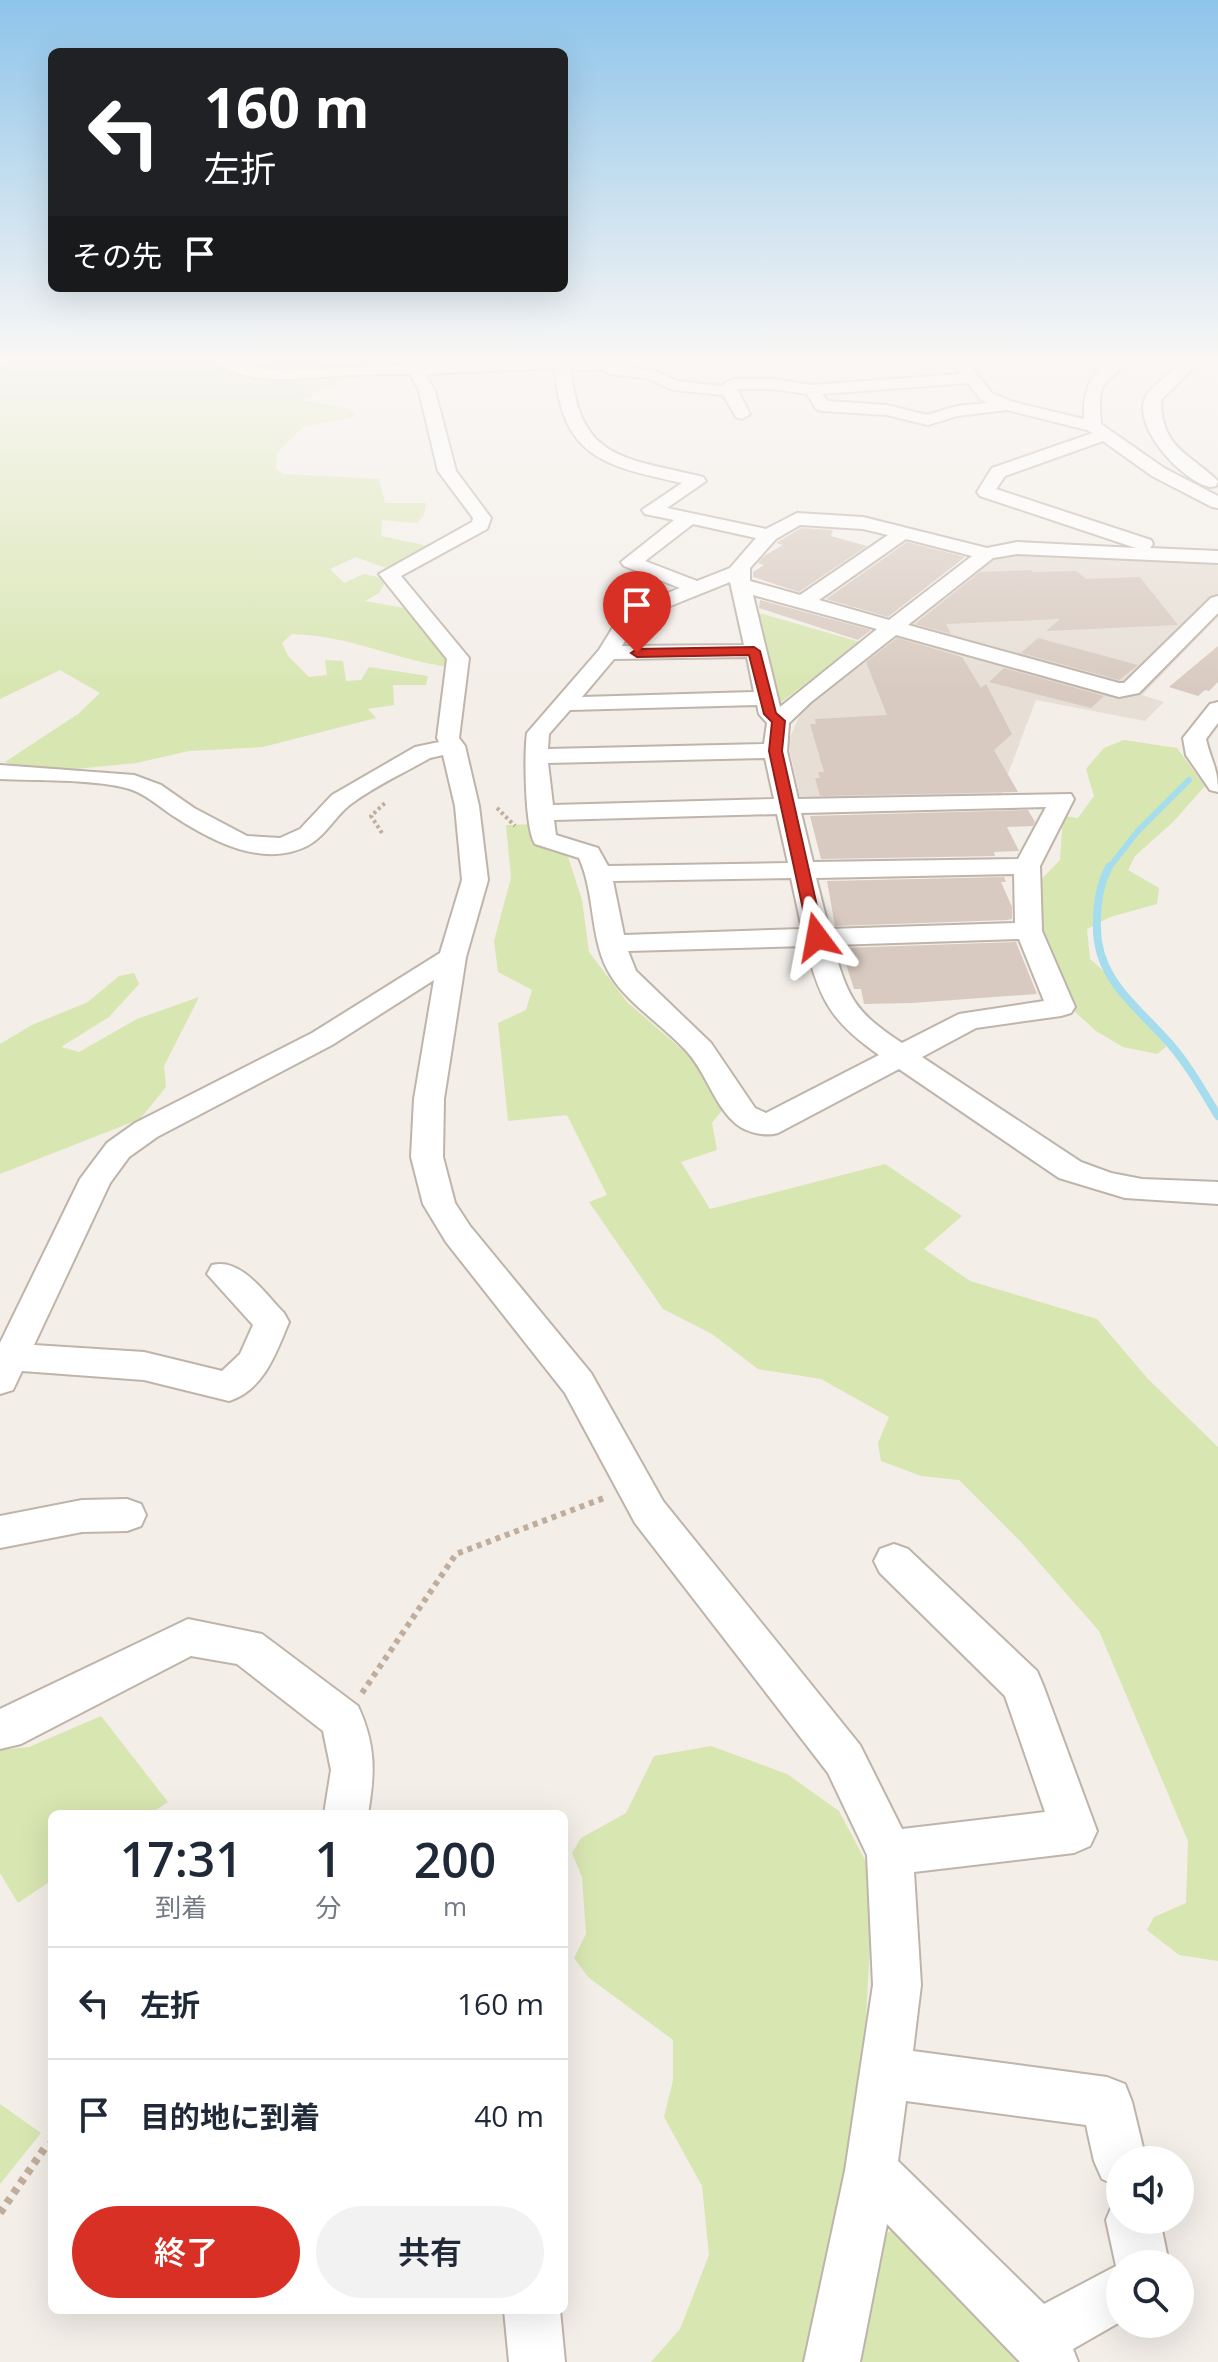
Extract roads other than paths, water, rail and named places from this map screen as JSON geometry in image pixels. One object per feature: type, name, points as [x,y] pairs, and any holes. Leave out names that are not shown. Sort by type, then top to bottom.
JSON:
[{"type":"street","points":[[447,469],[482,518],[480,525],[389,574],[458,658],[448,738],[453,746],[467,806],[475,880],[452,957],[429,1099],[427,1157],[439,1204],[458,1234],[578,1383],[649,1512],[844,1759],[890,1853],[897,1985],[887,2073],[871,2171],[832,2362]]},
{"type":"street","points":[[642,469],[697,481],[651,510],[769,535]]},
{"type":"street","points":[[1005,469],[998,472],[986,492],[1087,523],[1173,555]]},
{"type":"street","points":[[1154,469],[1218,503]]},
{"type":"street","points":[[1191,469],[1218,487]]},
{"type":"street","points":[[688,519],[631,562],[697,588]]},
{"type":"street","points":[[1218,557],[1017,548],[987,554],[863,523],[797,519],[769,535],[741,566],[740,579],[754,651],[772,710],[775,751],[817,937],[831,989],[844,1009],[861,1029],[1070,1170],[1135,1192],[1218,1193]]},
{"type":"street","points":[[804,602],[903,533]]},
{"type":"street","points":[[561,704],[772,710],[803,697],[987,554]]},
{"type":"street","points":[[539,813],[1062,799],[1027,866],[1029,931],[1061,1007],[969,1020],[767,1126],[744,1115],[701,1049],[623,974],[612,943],[599,874],[589,853],[544,839],[539,813],[538,733],[608,653],[630,615],[697,588],[740,579],[804,602],[1119,690],[1131,688],[1218,602]]},
{"type":"street","points":[[608,653],[754,651]]},
{"type":"street","points":[[1218,709],[1194,738],[1198,755],[1218,785]]},
{"type":"street","points":[[0,772],[126,780],[153,790],[185,813],[238,841],[253,846],[281,846],[309,834],[341,800],[423,752],[453,746]]},
{"type":"street","points":[[536,756],[775,751]]},
{"type":"street","points":[[599,874],[1027,866]]},
{"type":"street","points":[[612,943],[1029,931]]},
{"type":"street","points":[[224,1274],[272,1322],[254,1362],[229,1387],[144,1366],[6,1369],[96,1179],[118,1150],[171,1115],[322,1039],[452,957]]},
{"type":"street","points":[[0,1532],[12,1527],[82,1516],[127,1515]]},
{"type":"street","points":[[890,1853],[1074,1831],[1022,1685],[894,1561]]},
{"type":"street","points":[[0,1729],[6,1730],[188,1637],[247,1647],[343,1720],[353,1770],[347,1810]]},
{"type":"street","points":[[887,2073],[1107,2102],[1117,2146]]},
{"type":"street","points":[[871,2171],[1044,2350],[1106,2303]]},
{"type":"street","points":[[532,2314],[537,2362]]},
{"type":"waterway","points":[[1108,868],[1137,832],[1189,780]]},
{"type":"waterway","points":[[1108,868],[1101,887],[1097,921],[1102,959],[1131,1003],[1183,1061],[1218,1116]]}]
